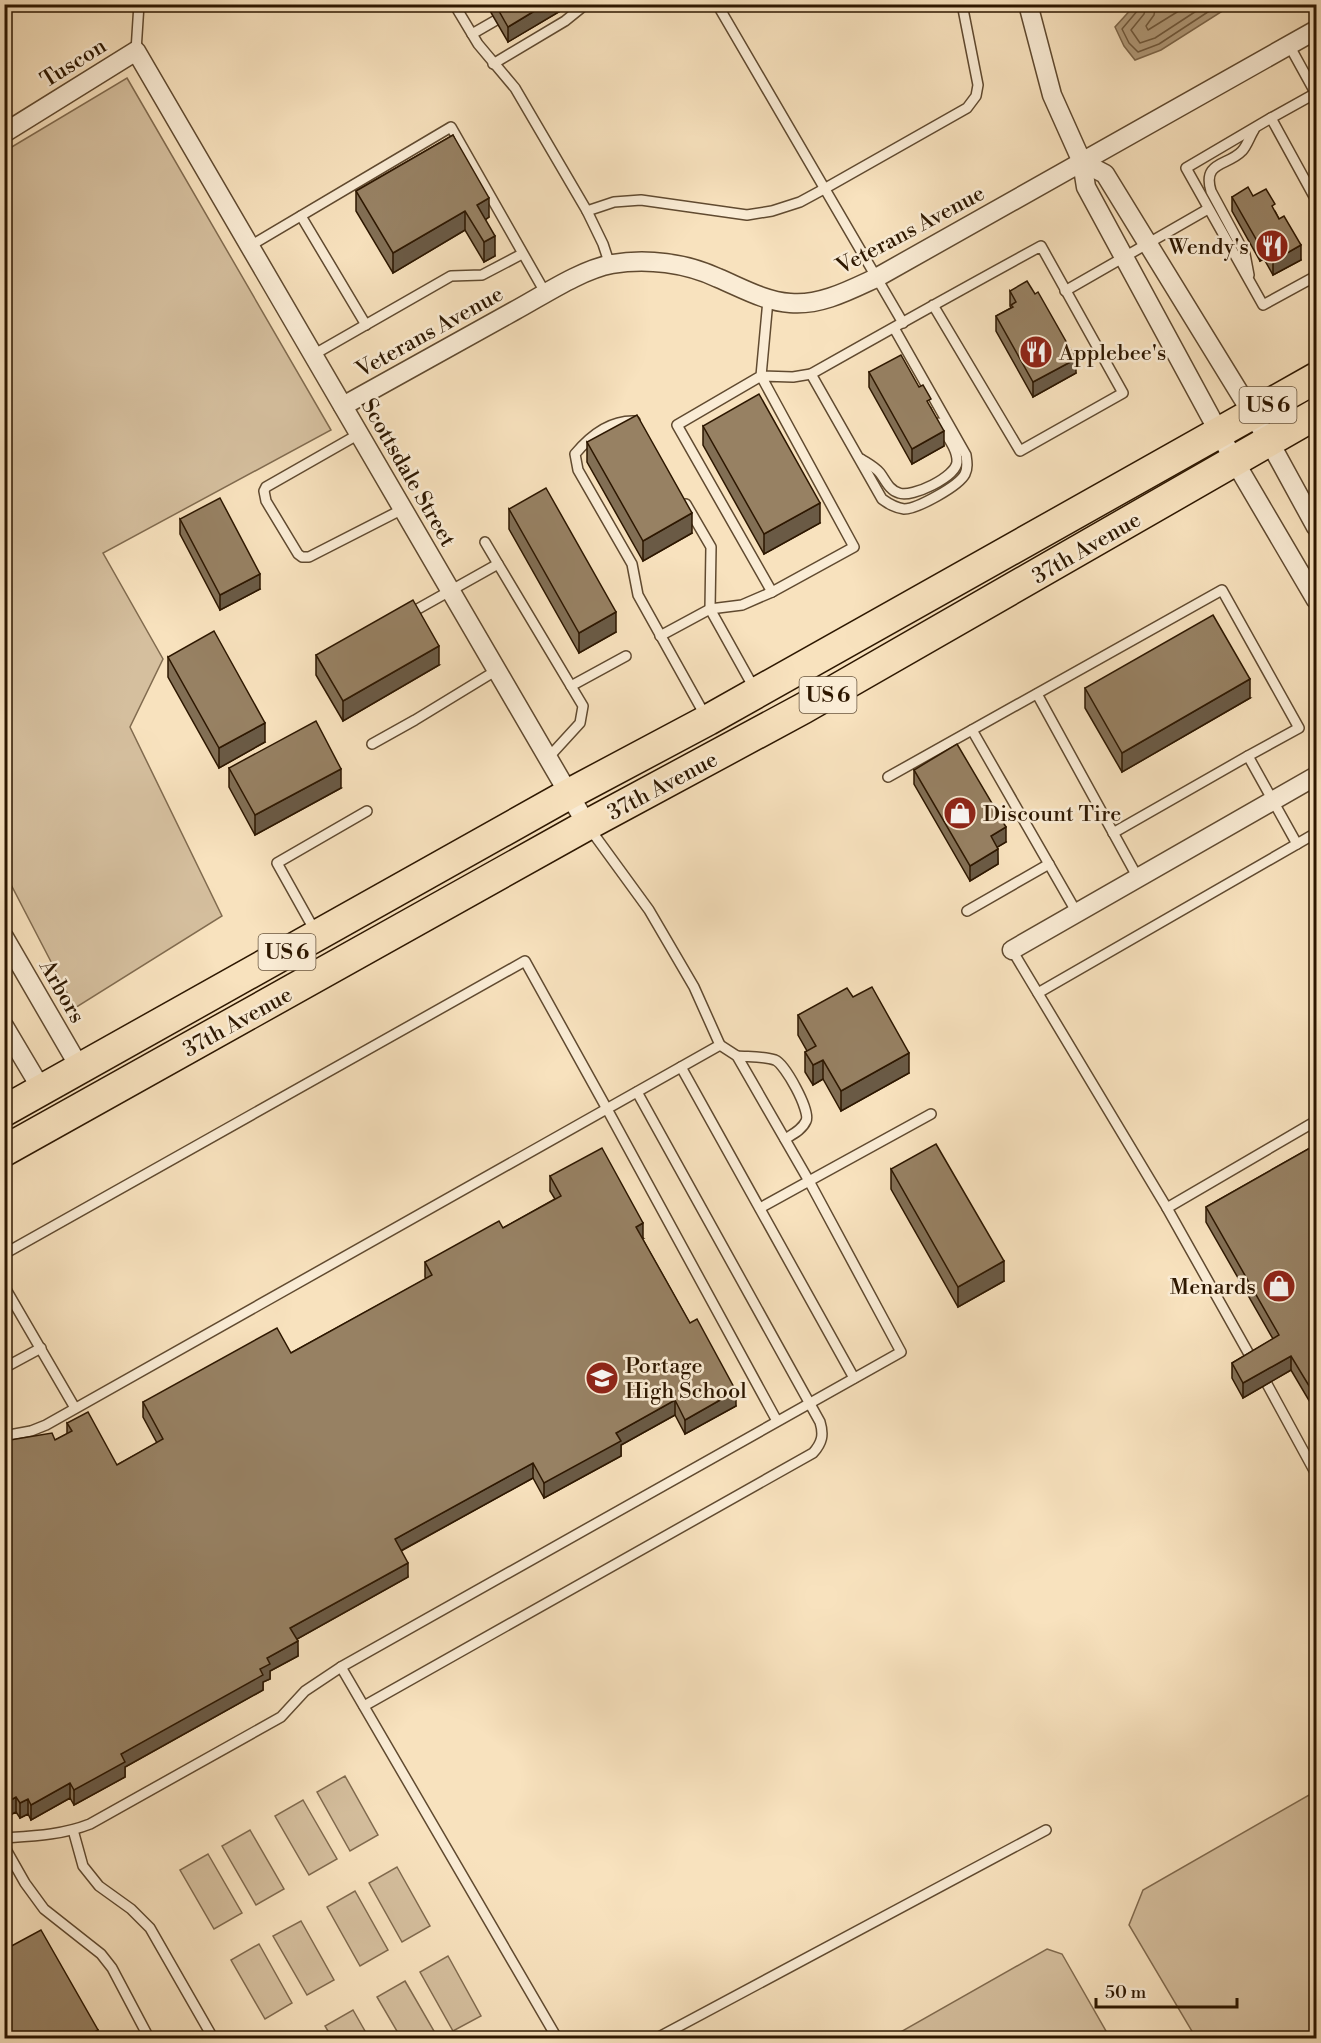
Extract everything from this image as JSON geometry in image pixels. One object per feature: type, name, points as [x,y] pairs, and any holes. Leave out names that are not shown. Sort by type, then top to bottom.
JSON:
[{"type":"main road","name":"37th Avenue","points":[[4,1111],[1317,378]]},
{"type":"main road","name":"37th Avenue","points":[[4,1151],[587,825],[804,708],[1317,414]]},
{"type":"street","points":[[1029,4],[1052,95],[1082,162],[1086,187],[1235,462],[1317,600]]},
{"type":"street","name":"Veterans Avenue","points":[[343,406],[546,294],[583,275],[610,265],[639,262],[693,268],[768,300],[792,304],[817,301],[848,291],[876,278],[1317,30]]},
{"type":"street","name":"Tuscon","points":[[4,133],[136,51]]},
{"type":"street","name":"Scottsdale Street","points":[[136,51],[587,825]]},
{"type":"street","points":[[1082,162],[1105,174],[1253,414],[1317,528]]},
{"type":"street","points":[[1012,950],[1317,776]]},
{"type":"street","name":"Arbors","points":[[4,937],[80,1068]]},
{"type":"street","points":[[4,1026],[42,1090]]},
{"type":"lane","points":[[136,51],[139,4]]},
{"type":"lane","points":[[454,4],[493,64],[515,88],[587,211],[610,265]]},
{"type":"lane","points":[[472,34],[524,4]]},
{"type":"lane","points":[[493,64],[565,21],[586,4]]},
{"type":"lane","points":[[717,4],[903,323]]},
{"type":"lane","points":[[587,211],[614,202],[641,200],[747,215],[772,211],[800,202],[824,189],[967,108],[976,96],[978,85],[962,4]]},
{"type":"lane","points":[[1289,45],[1316,94],[1186,168],[1263,305],[1317,276]]},
{"type":"lane","points":[[1271,118],[1317,200]]},
{"type":"lane","points":[[250,246],[451,127],[546,294]]},
{"type":"lane","points":[[1250,281],[1245,254],[1211,191],[1209,182],[1210,173],[1216,166],[1242,151],[1255,128]]},
{"type":"lane","points":[[1065,291],[1208,209]]},
{"type":"lane","points":[[301,216],[366,325]]},
{"type":"lane","points":[[772,592],[676,425],[761,376],[793,377],[811,374],[933,305],[1041,246],[1123,393],[1020,451],[933,305]]},
{"type":"lane","points":[[313,355],[451,276],[482,275],[522,254]]},
{"type":"lane","points":[[660,636],[710,609],[742,606],[854,547],[761,376],[768,300]]},
{"type":"lane","points":[[811,374],[882,498],[893,506],[904,509],[916,507],[957,485],[968,466],[966,455],[894,328]]},
{"type":"lane","points":[[859,458],[879,471],[891,489],[908,495],[947,477],[957,463],[956,454],[904,361],[901,340]]},
{"type":"lane","points":[[640,426],[635,421],[621,421],[585,442],[576,454],[578,470],[632,564],[638,595],[708,720]]},
{"type":"lane","points":[[359,434],[266,487],[264,491],[266,501],[302,557],[309,557],[403,509]]},
{"type":"lane","points":[[679,492],[711,547],[710,609],[756,693]]},
{"type":"lane","points":[[485,542],[583,706],[580,723],[548,758]]},
{"type":"lane","points":[[401,618],[498,564]]},
{"type":"lane","points":[[888,777],[1222,590],[1299,728],[1113,833]]},
{"type":"lane","points":[[571,686],[626,656]]},
{"type":"lane","points":[[372,744],[497,670]]},
{"type":"lane","points":[[1037,694],[1138,878]]},
{"type":"lane","points":[[972,730],[1077,913]]},
{"type":"lane","points":[[1248,756],[1297,844]]},
{"type":"lane","points":[[317,935],[277,863],[367,811]]},
{"type":"lane","points":[[587,825],[649,910],[694,987],[720,1045],[737,1056],[774,1060],[782,1065],[807,1110],[807,1120],[799,1131],[784,1139]]},
{"type":"lane","points":[[1038,993],[1317,833]]},
{"type":"lane","points":[[967,911],[1049,864]]},
{"type":"lane","points":[[1012,950],[1167,1208],[1255,1365]]},
{"type":"lane","points":[[4,1254],[525,961],[608,1108],[777,1421]]},
{"type":"lane","points":[[4,1436],[39,1428],[720,1045]]},
{"type":"lane","points":[[4,1838],[45,1835],[90,1824],[280,1718],[306,1691],[341,1667],[901,1352],[809,1180],[737,1056]]},
{"type":"lane","points":[[681,1067],[854,1378]]},
{"type":"lane","points":[[364,1706],[813,1453],[821,1443],[823,1431],[810,1403],[637,1092]]},
{"type":"lane","points":[[760,1208],[931,1114]]},
{"type":"lane","points":[[1167,1208],[1317,1121]]},
{"type":"lane","points":[[4,1286],[75,1408]]},
{"type":"lane","points":[[4,1368],[41,1348]]},
{"type":"lane","points":[[1267,1384],[1317,1474]]},
{"type":"lane","points":[[341,1667],[557,2038]]},
{"type":"lane","points":[[73,1830],[83,1866],[99,1886],[131,1909],[150,1928],[213,2038]]},
{"type":"lane","points":[[657,2038],[1046,1830]]},
{"type":"lane","points":[[4,1846],[44,1909],[101,1954],[112,1968],[149,2038]]},
{"type":"shaded area","points":[[127,78],[331,430],[103,553],[163,659],[130,727],[222,916],[75,1008],[5,873],[5,151]]},
{"type":"shaded area","points":[[345,1776],[378,1835],[350,1851],[317,1792]]},
{"type":"shaded area","points":[[1316,1791],[1316,2038],[1196,2038],[1129,1925],[1143,1890]]},
{"type":"shaded area","points":[[303,1800],[337,1859],[309,1875],[275,1816]]},
{"type":"shaded area","points":[[250,1830],[284,1889],[256,1905],[222,1846]]},
{"type":"shaded area","points":[[208,1854],[242,1913],[214,1929],[180,1870]]},
{"type":"shaded area","points":[[397,1867],[430,1926],[402,1942],[369,1883]]},
{"type":"shaded area","points":[[355,1891],[388,1950],[360,1966],[327,1907]]},
{"type":"shaded area","points":[[301,1921],[334,1980],[307,1995],[273,1936]]},
{"type":"shaded area","points":[[259,1944],[292,2003],[265,2019],[231,1960]]},
{"type":"shaded area","points":[[1047,1949],[1062,1954],[1110,2038],[890,2038]]},
{"type":"shaded area","points":[[448,1956],[481,2016],[453,2031],[420,1972]]},
{"type":"shaded area","points":[[405,1981],[438,2038],[401,2038],[377,1997]]},
{"type":"shaded area","points":[[353,2010],[369,2038],[332,2038],[325,2026]]},
{"type":"water","points":[[1135,5],[1232,5],[1161,50],[1135,60],[1124,46],[1115,27]]},
{"type":"building","points":[[495,4],[546,4],[508,27]]},
{"type":"building","points":[[453,135],[489,198],[477,205],[495,236],[484,242],[465,211],[393,253],[356,191]]},
{"type":"building","name":"Wendy's","points":[[1248,187],[1253,196],[1266,189],[1275,204],[1272,206],[1279,219],[1284,216],[1301,245],[1273,261],[1264,244],[1260,246],[1232,197]]},
{"type":"building","name":"Applebee's","points":[[1027,281],[1035,294],[1038,292],[1076,359],[1033,382],[996,316],[1013,307],[1011,305],[1016,302],[1010,291]]},
{"type":"building","points":[[901,355],[919,387],[923,385],[931,399],[927,401],[944,431],[912,449],[869,372]]},
{"type":"building","points":[[759,394],[820,503],[764,534],[703,426]]},
{"type":"building","points":[[637,415],[692,513],[643,541],[587,442]]},
{"type":"building","points":[[546,488],[616,612],[579,633],[509,509]]},
{"type":"building","points":[[220,498],[260,574],[220,595],[180,519]]},
{"type":"building","points":[[413,600],[439,646],[343,701],[316,655]]},
{"type":"building","points":[[1213,615],[1250,679],[1122,753],[1085,688]]},
{"type":"building","points":[[214,631],[265,723],[219,748],[168,657]]},
{"type":"building","points":[[316,721],[341,769],[255,815],[229,768]]},
{"type":"building","name":"Discount Tire","points":[[957,744],[1006,827],[991,836],[998,849],[970,866],[914,770]]},
{"type":"building","points":[[872,987],[909,1053],[841,1091],[823,1060],[813,1065],[805,1052],[816,1046],[798,1015],[847,988],[853,997]]},
{"type":"building","points":[[936,1144],[1004,1261],[958,1287],[891,1169]]},
{"type":"building","name":"Menards","points":[[1317,1144],[1317,1399],[1291,1356],[1243,1383],[1232,1363],[1279,1335],[1206,1207]]},
{"type":"building","name":"Portage High School","points":[[602,1148],[643,1223],[636,1227],[690,1323],[697,1319],[736,1391],[685,1420],[675,1400],[616,1433],[621,1441],[544,1483],[533,1463],[395,1539],[408,1563],[290,1628],[298,1641],[267,1658],[270,1664],[260,1669],[263,1675],[121,1754],[125,1762],[74,1790],[70,1783],[31,1805],[28,1799],[20,1803],[16,1797],[4,1804],[4,1444],[10,1440],[52,1433],[55,1440],[72,1431],[67,1423],[88,1412],[117,1465],[163,1439],[143,1402],[277,1328],[291,1353],[432,1275],[425,1262],[499,1221],[503,1228],[561,1196],[550,1176]]},
{"type":"building","points":[[41,1930],[98,2030],[83,2038],[4,2038],[4,1950]]},
{"type":"place","name":"Wendy's","points":[[1272,246]]},
{"type":"place","name":"Applebee's","points":[[1036,352]]},
{"type":"place","name":"Discount Tire","points":[[960,813]]},
{"type":"place","name":"Menards","points":[[1279,1286]]},
{"type":"place","name":"Portage High School","points":[[602,1378]]}]
